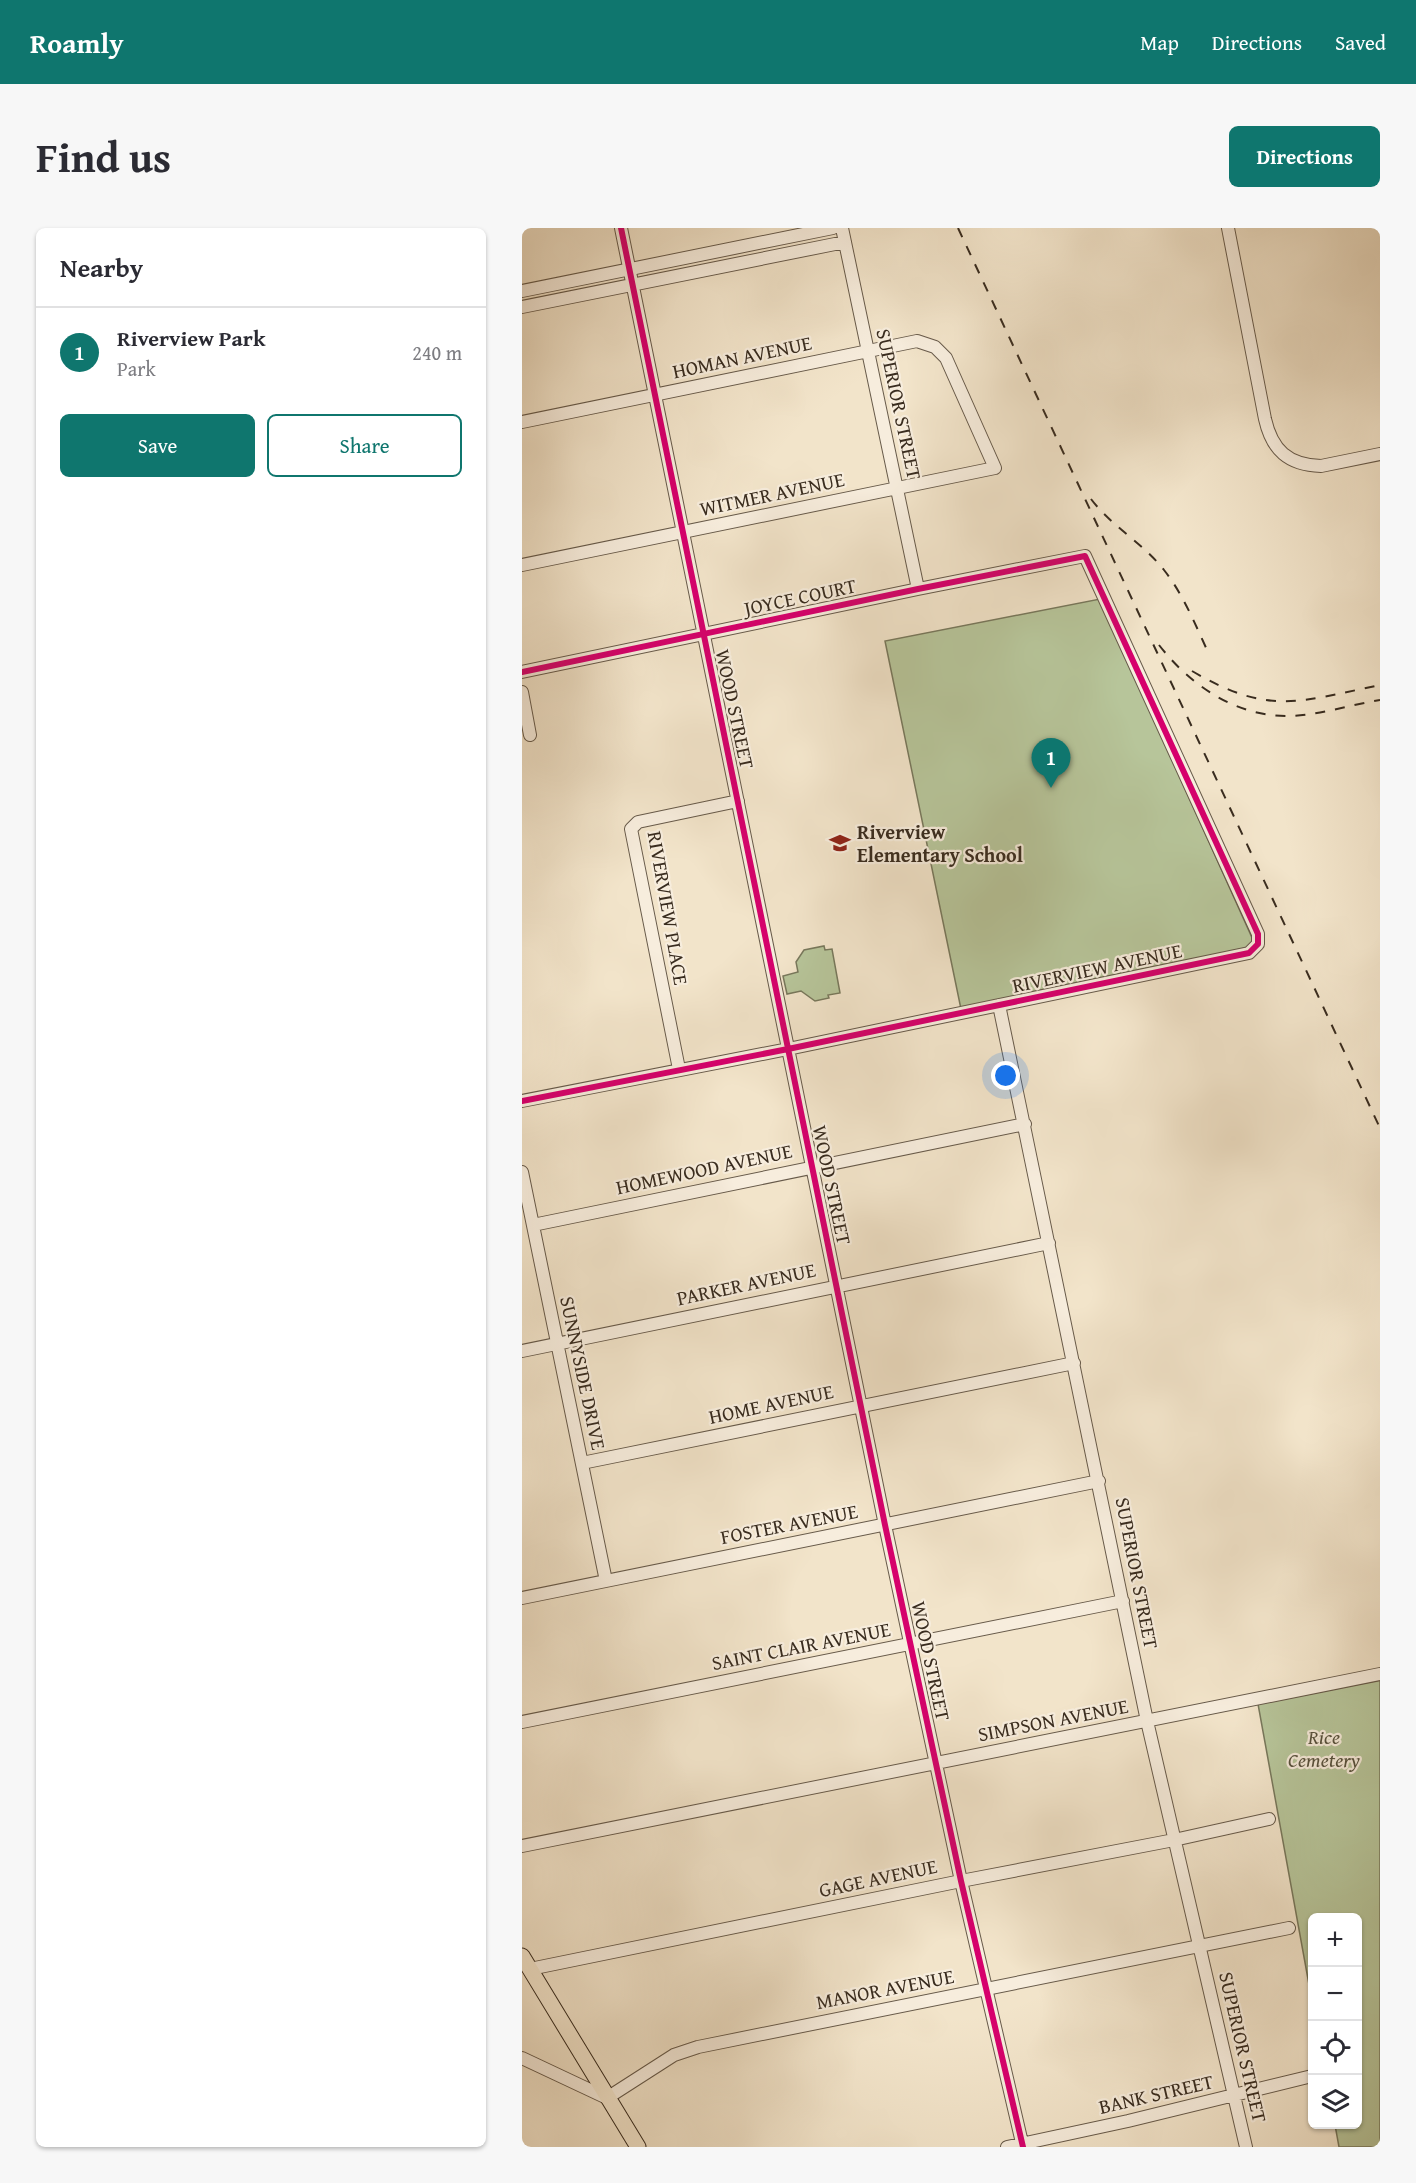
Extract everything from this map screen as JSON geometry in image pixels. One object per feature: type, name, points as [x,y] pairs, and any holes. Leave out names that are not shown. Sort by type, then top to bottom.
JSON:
[{"type":"main road","points":[[526,1963],[638,2147]]},
{"type":"street","name":"WOOD STREET","points":[[621,228],[885,1525],[961,1881],[1022,2145]]},
{"type":"street","points":[[522,291],[833,228]]},
{"type":"street","name":"SUPERIOR STREET","points":[[842,228],[918,589]]},
{"type":"street","points":[[1228,228],[1265,419],[1275,445],[1289,459],[1312,466],[1380,454]]},
{"type":"street","points":[[522,307],[845,242]]},
{"type":"street","name":"HOMAN AVENUE","points":[[522,422],[917,341],[935,347],[946,358],[995,468]]},
{"type":"street","name":"WITMER AVENUE","points":[[522,566],[995,468]]},
{"type":"street","name":"JOYCE COURT","points":[[522,672],[1085,556]]},
{"type":"street","name":"RIVERVIEW AVENUE","points":[[522,1101],[788,1049],[1249,953],[1258,944],[1258,934],[1085,556]]},
{"type":"street","points":[[522,692],[530,735]]},
{"type":"street","name":"RIVERVIEW PLACE","points":[[679,1069],[631,829],[638,822],[738,801]]},
{"type":"street","name":"SUPERIOR STREET","points":[[999,1005],[1147,1721],[1246,2147]]},
{"type":"street","name":"HOMEWOOD AVENUE","points":[[533,1224],[1025,1124]]},
{"type":"street","name":"SUNNYSIDE DRIVE","points":[[522,1172],[606,1581]]},
{"type":"street","name":"PARKER AVENUE","points":[[522,1351],[1049,1243]]},
{"type":"street","name":"HOME AVENUE","points":[[582,1463],[1074,1363]]},
{"type":"street","name":"FOSTER AVENUE","points":[[522,1598],[1099,1481]]},
{"type":"street","name":"SAINT CLAIR AVENUE","points":[[522,1722],[1123,1601]]},
{"type":"street","name":"SIMPSON AVENUE","points":[[522,1846],[1380,1674]]},
{"type":"street","name":"GAGE AVENUE","points":[[526,1963],[1174,1840],[1269,1819]]},
{"type":"street","name":"MANOR AVENUE","points":[[607,2098],[674,2055],[698,2047],[1289,1928]]},
{"type":"street","points":[[522,2058],[607,2098]]},
{"type":"street","name":"BANK STREET","points":[[1007,2147],[1308,2077]]},
{"type":"green space","points":[[1100,599],[1253,940],[1250,947],[961,1009],[885,641]]},
{"type":"green space","points":[[824,946],[825,950],[832,949],[840,993],[815,1001],[801,991],[787,994],[783,976],[798,972],[796,962],[804,950]]},
{"type":"green space","name":"Rice Cemetery","points":[[1380,1680],[1380,2147],[1339,2147],[1336,2129],[1362,2129],[1362,1913],[1308,1913],[1308,1979],[1258,1704]]},
{"type":"railway","points":[[958,228],[1380,1128]]},
{"type":"railway","points":[[1091,499],[1108,518],[1147,551],[1171,579],[1208,652]]},
{"type":"railway","points":[[1159,645],[1171,660],[1200,685],[1233,705],[1251,711],[1289,716],[1323,712],[1380,700]]},
{"type":"railway","points":[[1192,671],[1242,695],[1264,700],[1305,700],[1380,685]]},
{"type":"cycle path","points":[[621,228],[885,1525],[961,1881],[1023,2147]]},
{"type":"cycle path","points":[[522,672],[1085,556],[1258,934],[1258,944],[1249,953],[788,1049],[522,1101]]},
{"type":"place","name":"Riverview Park","points":[[1051,788]]},
{"type":"place","name":"Riverview Elementary School","points":[[840,843]]}]
